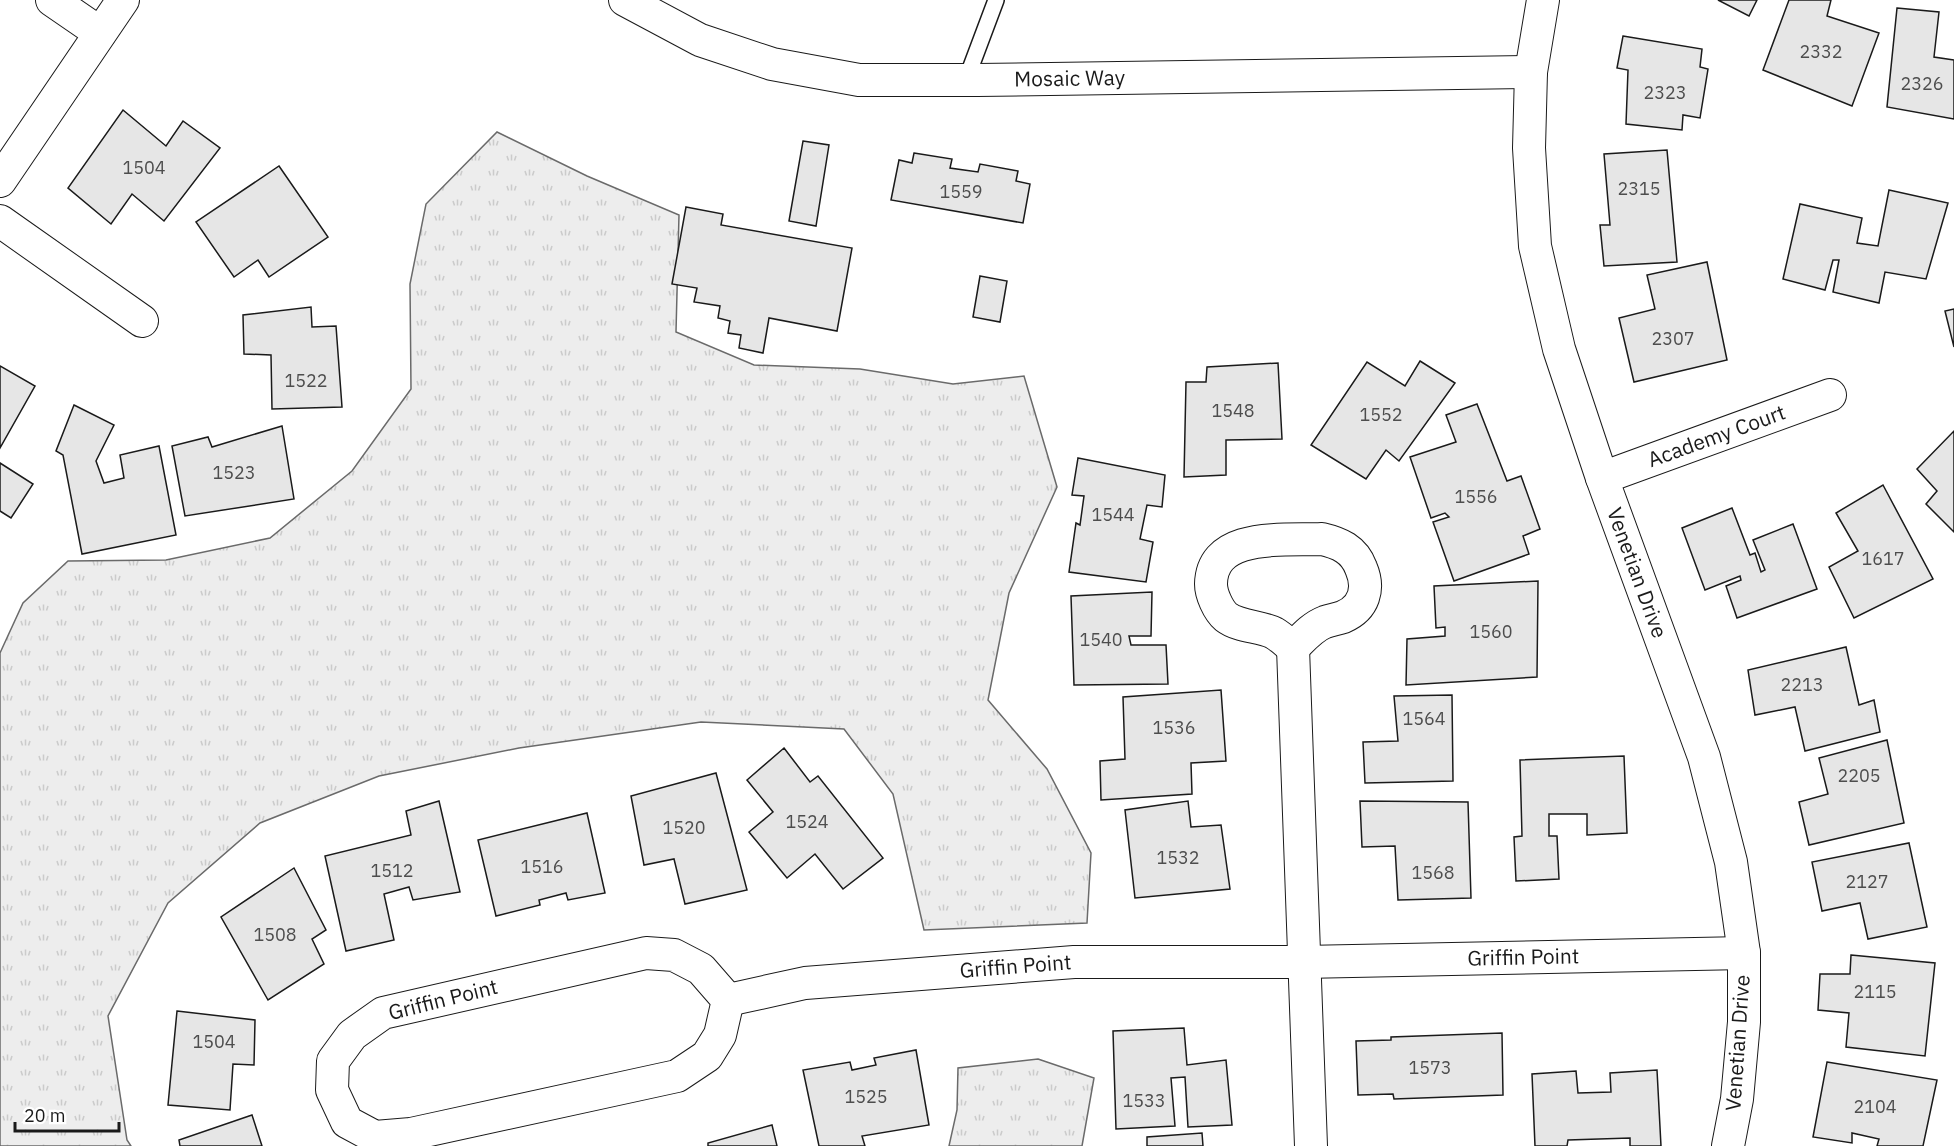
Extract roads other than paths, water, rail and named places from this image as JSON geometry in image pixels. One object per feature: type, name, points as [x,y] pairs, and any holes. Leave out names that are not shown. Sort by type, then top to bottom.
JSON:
[{"type":"street","points":[[52,0],[100,33]]},
{"type":"street","points":[[0,181],[123,0]]},
{"type":"street","name":"Mosaic Way","points":[[625,0],[700,40],[772,64],[859,80],[1531,72]]},
{"type":"street","name":"Venetian Drive","points":[[1543,0],[1531,72],[1529,148],[1535,246],[1559,349],[1602,478],[1704,757],[1731,862],[1744,953],[1744,1022],[1737,1099],[1728,1146]]},
{"type":"street","points":[[0,222],[142,321]]},
{"type":"street","name":"Academy Court","points":[[1602,478],[1830,395]]},
{"type":"street","points":[[1293,648],[1274,633],[1226,617],[1216,602],[1211,588],[1212,573],[1220,558],[1232,548],[1251,542],[1322,539],[1340,544],[1361,565],[1366,582],[1365,597],[1355,610],[1311,630],[1293,648],[1311,1146]]},
{"type":"street","name":"Griffin Point","points":[[646,953],[674,955],[701,969],[728,1000],[720,1035],[707,1056],[677,1076],[411,1134],[375,1137],[347,1122],[332,1090],[333,1061],[352,1035],[383,1013],[646,953]]},
{"type":"street","name":"Griffin Point","points":[[728,1000],[805,983],[1074,962],[1303,962],[1744,953]]},
{"type":"lane","points":[[966,80],[996,0]]}]
